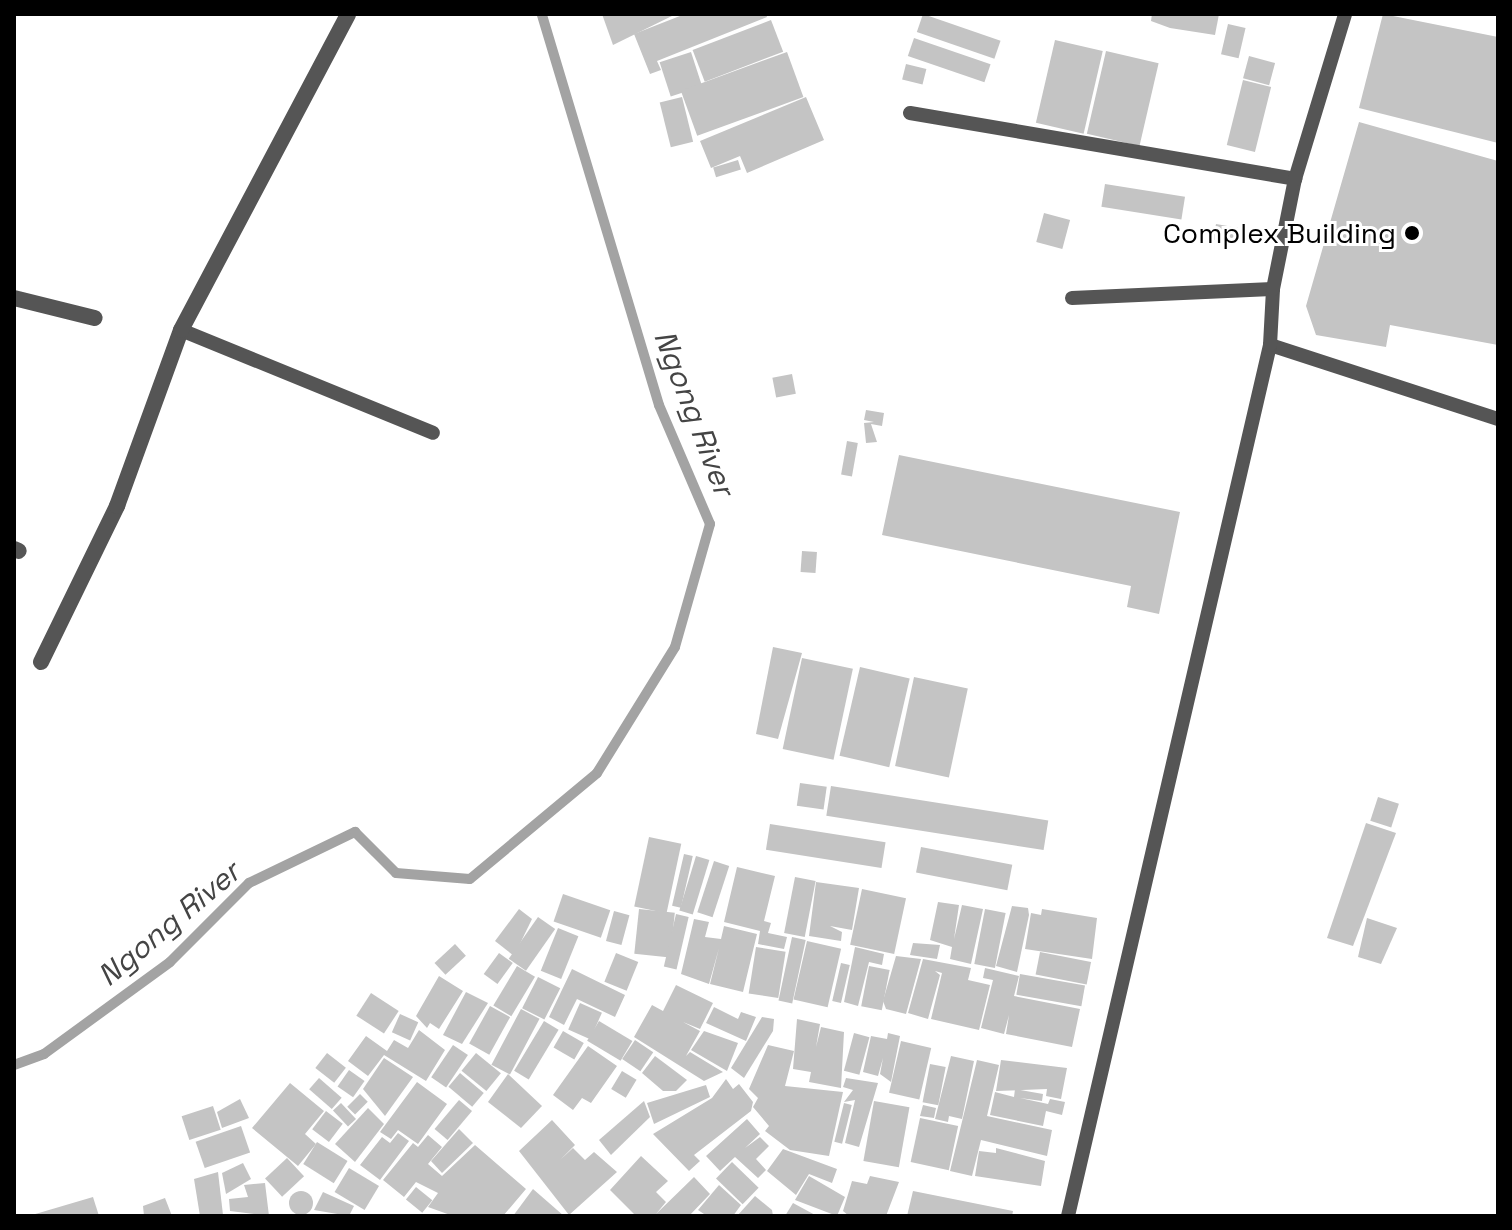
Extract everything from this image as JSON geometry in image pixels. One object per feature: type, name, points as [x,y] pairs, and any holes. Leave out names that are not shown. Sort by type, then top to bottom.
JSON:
[{"type":"street","points":[[41,662],[117,506],[181,330],[348,14]]},
{"type":"street","points":[[14,298],[95,318]]},
{"type":"lane","points":[[1068,1216],[1270,345],[1273,289],[1295,179],[1345,14]]},
{"type":"lane","points":[[910,113],[1295,179]]},
{"type":"lane","points":[[1072,298],[1273,289]]},
{"type":"lane","points":[[181,330],[433,433]]},
{"type":"lane","points":[[1270,345],[1498,419]]},
{"type":"building","points":[[602,14],[676,14],[613,45]]},
{"type":"building","points":[[685,14],[766,14],[767,17],[657,61],[661,70],[650,74],[634,34]]},
{"type":"building","points":[[923,14],[1001,41],[994,59],[917,32]]},
{"type":"building","points":[[1152,14],[1219,14],[1215,35],[1170,28],[1151,21]]},
{"type":"building","points":[[1383,14],[1498,37],[1498,143],[1359,108]]},
{"type":"building","points":[[771,20],[783,52],[705,82],[693,50]]},
{"type":"building","points":[[1228,24],[1246,28],[1239,58],[1221,54]]},
{"type":"building","points":[[914,38],[991,64],[984,82],[908,56]]},
{"type":"building","points":[[1055,40],[1103,51],[1084,134],[1036,123]]},
{"type":"building","points":[[1106,51],[1159,63],[1139,146],[1087,134]]},
{"type":"building","points":[[691,52],[702,86],[671,96],[660,62]]},
{"type":"building","points":[[787,52],[803,97],[697,136],[681,91]]},
{"type":"building","points":[[1249,56],[1275,63],[1269,85],[1243,78]]},
{"type":"building","points":[[906,64],[926,69],[923,85],[902,80]]},
{"type":"building","points":[[1243,80],[1271,87],[1255,152],[1227,145]]},
{"type":"building","points":[[682,97],[693,142],[671,147],[660,103]]},
{"type":"building","points":[[806,97],[824,140],[747,173],[740,156],[711,168],[700,141]]},
{"type":"building","name":"Complex Building","points":[[1359,122],[1498,161],[1498,345],[1390,325],[1386,347],[1316,335],[1306,306]]},
{"type":"building","points":[[738,160],[741,170],[716,177],[713,168]]},
{"type":"building","points":[[1105,184],[1185,197],[1181,219],[1101,207]]},
{"type":"building","points":[[1044,213],[1070,220],[1062,249],[1036,242]]},
{"type":"building","points":[[1216,224],[1238,228],[1235,244],[1213,240]]},
{"type":"building","points":[[792,374],[796,394],[776,397],[772,378]]},
{"type":"building","points":[[866,410],[884,413],[882,426],[871,424],[877,442],[866,443],[864,423],[874,422],[864,420]]},
{"type":"building","points":[[847,441],[858,443],[852,476],[841,474]]},
{"type":"building","points":[[899,455],[1180,512],[1159,614],[1127,607],[1131,586],[882,535]]},
{"type":"building","points":[[802,551],[817,552],[815,573],[801,572]]},
{"type":"building","points":[[773,647],[802,653],[778,739],[756,734]]},
{"type":"building","points":[[802,658],[853,669],[834,760],[783,749]]},
{"type":"building","points":[[860,667],[910,678],[889,767],[840,756]]},
{"type":"building","points":[[914,677],[968,688],[949,777],[895,766]]},
{"type":"building","points":[[800,783],[827,787],[824,810],[797,806]]},
{"type":"building","points":[[831,786],[1048,820],[1044,850],[826,816]]},
{"type":"building","points":[[1378,797],[1399,804],[1391,828],[1370,821]]},
{"type":"building","points":[[1366,823],[1396,833],[1353,946],[1327,938]]},
{"type":"building","points":[[770,824],[886,842],[881,868],[766,850]]},
{"type":"building","points":[[649,837],[681,844],[667,913],[634,906]]},
{"type":"building","points":[[921,847],[1012,865],[1007,890],[916,873]]},
{"type":"building","points":[[684,854],[693,856],[681,908],[672,906]]},
{"type":"building","points":[[696,856],[709,860],[693,915],[679,911]]},
{"type":"building","points":[[714,861],[729,866],[713,917],[697,912]]},
{"type":"building","points":[[737,867],[775,876],[764,921],[771,923],[768,933],[787,937],[784,949],[758,944],[760,931],[724,922]]},
{"type":"building","points":[[795,877],[816,881],[805,937],[784,933]]},
{"type":"building","points":[[816,882],[859,888],[852,930],[830,926],[842,932],[841,941],[809,936]]},
{"type":"building","points":[[862,889],[906,898],[894,954],[850,945]]},
{"type":"building","points":[[563,894],[610,910],[601,938],[554,921]]},
{"type":"building","points":[[938,902],[959,905],[954,939],[962,905],[983,909],[971,964],[950,959],[952,947],[930,940]]},
{"type":"building","points":[[1012,906],[1028,908],[1029,915],[1017,972],[996,966]]},
{"type":"building","points":[[519,909],[532,919],[514,956],[495,941]]},
{"type":"building","points":[[639,909],[675,913],[670,958],[634,954]]},
{"type":"building","points":[[985,909],[1006,913],[995,968],[974,964]]},
{"type":"building","points":[[1042,909],[1097,918],[1092,959],[1025,949],[1031,913],[1041,915]]},
{"type":"building","points":[[614,911],[629,915],[621,945],[606,941]]},
{"type":"building","points":[[676,914],[689,917],[677,970],[664,967]]},
{"type":"building","points":[[538,917],[555,929],[526,971],[509,959]]},
{"type":"building","points":[[1367,918],[1397,928],[1381,964],[1358,957]]},
{"type":"building","points":[[694,919],[709,922],[705,937],[721,939],[724,926],[757,934],[743,992],[710,984],[719,948],[709,984],[681,974]]},
{"type":"building","points":[[558,928],[578,936],[561,979],[541,971]]},
{"type":"building","points":[[792,937],[806,940],[792,1003],[778,1001]]},
{"type":"building","points":[[807,941],[841,949],[828,1007],[794,999]]},
{"type":"building","points":[[913,943],[940,945],[937,959],[910,955]]},
{"type":"building","points":[[455,944],[466,956],[445,975],[435,963]]},
{"type":"building","points":[[756,947],[786,952],[778,998],[749,993]]},
{"type":"building","points":[[855,947],[884,954],[882,965],[869,962],[858,1006],[844,1002]]},
{"type":"building","points":[[1040,952],[1091,962],[1087,984],[1036,975]]},
{"type":"building","points":[[499,953],[513,963],[497,984],[484,974]]},
{"type":"building","points":[[616,953],[638,962],[627,991],[604,982]]},
{"type":"building","points":[[896,956],[921,959],[906,1014],[886,1009],[883,1001]]},
{"type":"building","points":[[923,959],[971,968],[968,980],[990,985],[979,1030],[931,1019],[942,973],[935,971],[940,975],[928,1019],[908,1013]]},
{"type":"building","points":[[841,963],[850,965],[841,1003],[832,1001]]},
{"type":"building","points":[[517,966],[535,977],[511,1016],[493,1005]]},
{"type":"building","points":[[869,966],[890,970],[882,1010],[861,1006]]},
{"type":"building","points":[[985,968],[1019,976],[1014,996],[1080,1009],[1072,1047],[1006,1034],[1009,1015],[1004,1034],[981,1028],[993,980],[983,978]]},
{"type":"building","points":[[572,969],[625,995],[615,1017],[577,999],[564,1025],[549,1017]]},
{"type":"building","points":[[1020,974],[1085,985],[1081,1006],[1016,995]]},
{"type":"building","points":[[439,976],[463,991],[439,1029],[430,1023],[427,1028],[416,1016]]},
{"type":"building","points":[[538,977],[560,988],[544,1020],[522,1008]]},
{"type":"building","points":[[676,985],[713,1003],[700,1029],[683,1022],[700,1031],[686,1056],[690,1052],[723,1072],[704,1081],[634,1037],[652,1005],[663,1011]]},
{"type":"building","points":[[466,992],[488,1003],[462,1044],[443,1035]]},
{"type":"building","points":[[371,993],[399,1011],[384,1034],[356,1016]]},
{"type":"building","points":[[580,1003],[602,1013],[590,1039],[568,1029]]},
{"type":"building","points":[[490,1006],[510,1017],[489,1055],[469,1044]]},
{"type":"building","points":[[714,1007],[738,1019],[741,1012],[756,1017],[746,1041],[706,1023]]},
{"type":"building","points":[[521,1009],[540,1019],[510,1074],[491,1065]]},
{"type":"building","points":[[400,1014],[418,1022],[410,1040],[392,1032]]},
{"type":"building","points":[[762,1017],[774,1019],[773,1031],[744,1078],[731,1068]]},
{"type":"building","points":[[797,1019],[820,1024],[816,1047],[821,1027],[844,1032],[841,1088],[809,1082],[811,1072],[793,1069]]},
{"type":"building","points":[[544,1021],[559,1030],[529,1079],[514,1071]]},
{"type":"building","points":[[599,1021],[632,1041],[621,1061],[587,1041]]},
{"type":"building","points":[[419,1030],[445,1050],[426,1081],[384,1055],[368,1076],[348,1061],[366,1036],[387,1051],[394,1040],[408,1048]]},
{"type":"building","points":[[563,1031],[584,1043],[574,1059],[554,1047]]},
{"type":"building","points":[[704,1031],[738,1043],[727,1071],[691,1050]]},
{"type":"building","points":[[854,1033],[869,1037],[859,1075],[844,1071]]},
{"type":"building","points":[[888,1033],[900,1036],[891,1082],[880,1074],[883,1058],[878,1076],[863,1072],[871,1036],[887,1039]]},
{"type":"building","points":[[635,1040],[653,1052],[640,1071],[622,1059]]},
{"type":"building","points":[[901,1041],[931,1048],[919,1100],[889,1093]]},
{"type":"building","points":[[453,1045],[468,1055],[446,1087],[431,1077]]},
{"type":"building","points":[[768,1045],[794,1051],[785,1086],[843,1092],[829,1156],[790,1150],[765,1131],[769,1126],[753,1107],[758,1098],[749,1089]]},
{"type":"building","points":[[588,1046],[617,1066],[591,1103],[582,1098],[573,1110],[553,1095]]},
{"type":"building","points":[[327,1053],[346,1068],[334,1083],[315,1068]]},
{"type":"building","points":[[476,1053],[501,1073],[486,1091],[462,1071]]},
{"type":"building","points":[[655,1056],[687,1080],[676,1091],[663,1091],[642,1073]]},
{"type":"building","points":[[951,1056],[974,1061],[962,1119],[949,1116],[948,1122],[935,1119]]},
{"type":"building","points":[[384,1058],[413,1077],[385,1116],[363,1089]]},
{"type":"building","points":[[977,1060],[999,1065],[987,1116],[1052,1130],[1047,1156],[981,1140],[972,1176],[950,1171]]},
{"type":"building","points":[[1001,1060],[1067,1068],[1061,1099],[1046,1096],[1047,1089],[996,1091]]},
{"type":"building","points":[[930,1064],[946,1067],[938,1105],[923,1102]]},
{"type":"building","points":[[349,1070],[365,1081],[353,1097],[338,1086]]},
{"type":"building","points":[[622,1071],[637,1080],[626,1098],[611,1089]]},
{"type":"building","points":[[460,1073],[484,1093],[472,1107],[448,1087]]},
{"type":"building","points":[[508,1074],[542,1106],[521,1128],[488,1102]]},
{"type":"building","points":[[319,1078],[342,1098],[332,1109],[309,1089]]},
{"type":"building","points":[[846,1078],[878,1083],[859,1147],[845,1143],[855,1100],[844,1102],[853,1090],[843,1087]]},
{"type":"building","points":[[726,1079],[733,1089],[739,1084],[753,1102],[751,1111],[694,1155],[700,1161],[689,1171],[653,1134],[712,1098]]},
{"type":"building","points":[[417,1082],[447,1104],[418,1144],[398,1130],[391,1139],[380,1132]]},
{"type":"building","points":[[290,1083],[324,1111],[305,1134],[316,1144],[298,1166],[252,1128]]},
{"type":"building","points":[[706,1085],[710,1097],[654,1124],[647,1103]]},
{"type":"building","points":[[1015,1089],[1043,1094],[1042,1101],[1020,1098],[1048,1104],[1050,1099],[1065,1102],[1062,1115],[1046,1111],[1043,1126],[990,1115],[995,1092],[1014,1097]]},
{"type":"building","points":[[360,1094],[368,1102],[355,1115],[347,1107]]},
{"type":"building","points":[[240,1099],[249,1118],[222,1128],[217,1112]]},
{"type":"building","points":[[459,1100],[472,1111],[448,1140],[435,1129]]},
{"type":"building","points":[[644,1101],[650,1117],[611,1155],[599,1140]]},
{"type":"building","points":[[874,1101],[909,1107],[899,1167],[863,1161]]},
{"type":"building","points":[[341,1103],[356,1119],[348,1127],[333,1111]]},
{"type":"building","points":[[844,1103],[852,1105],[842,1144],[834,1142]]},
{"type":"building","points":[[923,1105],[936,1108],[934,1118],[920,1116]]},
{"type":"building","points":[[213,1106],[221,1130],[189,1140],[182,1116]]},
{"type":"building","points":[[368,1108],[384,1124],[355,1162],[335,1144]]},
{"type":"building","points":[[326,1111],[343,1124],[329,1142],[312,1129]]},
{"type":"building","points":[[920,1118],[958,1126],[949,1170],[911,1162]]},
{"type":"building","points":[[747,1119],[760,1134],[745,1148],[760,1137],[769,1146],[756,1159],[766,1170],[758,1178],[735,1157],[720,1171],[706,1156]]},
{"type":"building","points":[[552,1120],[575,1145],[560,1160],[573,1148],[585,1160],[594,1152],[617,1172],[569,1215],[519,1151]]},
{"type":"building","points":[[241,1126],[250,1152],[205,1168],[196,1142]]},
{"type":"building","points":[[459,1129],[473,1143],[442,1173],[431,1161]]},
{"type":"building","points":[[398,1133],[409,1141],[380,1180],[360,1165],[382,1137],[390,1143]]},
{"type":"building","points":[[428,1135],[442,1147],[428,1164],[442,1176],[475,1145],[526,1189],[503,1216],[453,1216],[428,1207],[438,1193],[416,1182],[404,1197],[383,1180],[413,1143],[418,1147]]},
{"type":"building","points":[[317,1142],[348,1161],[334,1183],[303,1164]]},
{"type":"building","points":[[996,1148],[1045,1161],[1041,1186],[975,1176],[979,1151],[996,1153]]},
{"type":"building","points":[[783,1149],[837,1169],[832,1183],[809,1174],[796,1195],[767,1171]]},
{"type":"building","points":[[641,1156],[668,1181],[656,1192],[666,1202],[656,1214],[694,1177],[710,1194],[689,1216],[636,1216],[610,1190]]},
{"type":"building","points":[[287,1158],[304,1176],[282,1197],[265,1178]]},
{"type":"building","points":[[732,1162],[759,1188],[743,1204],[716,1179]]},
{"type":"building","points":[[243,1163],[251,1179],[226,1194],[222,1173]]},
{"type":"building","points":[[349,1168],[379,1186],[365,1210],[335,1192]]},
{"type":"building","points":[[218,1172],[223,1215],[200,1216],[194,1179]]},
{"type":"building","points":[[809,1176],[845,1197],[837,1216],[795,1200]]},
{"type":"building","points":[[870,1176],[899,1182],[886,1216],[849,1216],[843,1211],[852,1181],[867,1184]]},
{"type":"building","points":[[265,1183],[269,1216],[230,1211],[229,1199],[248,1197],[244,1185]]},
{"type":"building","points":[[719,1185],[741,1205],[733,1216],[707,1216],[698,1210]]},
{"type":"building","points":[[416,1187],[432,1200],[422,1213],[406,1199]]},
{"type":"building","points":[[533,1189],[564,1216],[513,1216]]},
{"type":"building","points":[[301,1191],[310,1194],[313,1203],[310,1212],[301,1215],[292,1212],[289,1203],[292,1194]]},
{"type":"building","points":[[913,1191],[1013,1211],[1012,1216],[907,1216]]},
{"type":"building","points":[[323,1192],[354,1206],[349,1216],[314,1210]]},
{"type":"building","points":[[755,1196],[772,1210],[773,1216],[737,1216]]},
{"type":"building","points":[[93,1197],[99,1216],[32,1216],[32,1215]]},
{"type":"building","points":[[165,1198],[172,1216],[144,1216],[143,1206]]},
{"type":"building","points":[[793,1203],[817,1216],[785,1216]]},
{"type":"waterway","name":"Ngong River","points":[[14,1065],[44,1054],[170,962],[249,883],[355,832],[396,873],[470,879],[597,773],[675,647],[710,524],[659,405],[542,14]]},
{"type":"place","name":"Complex Building","points":[[1412,233]]}]
